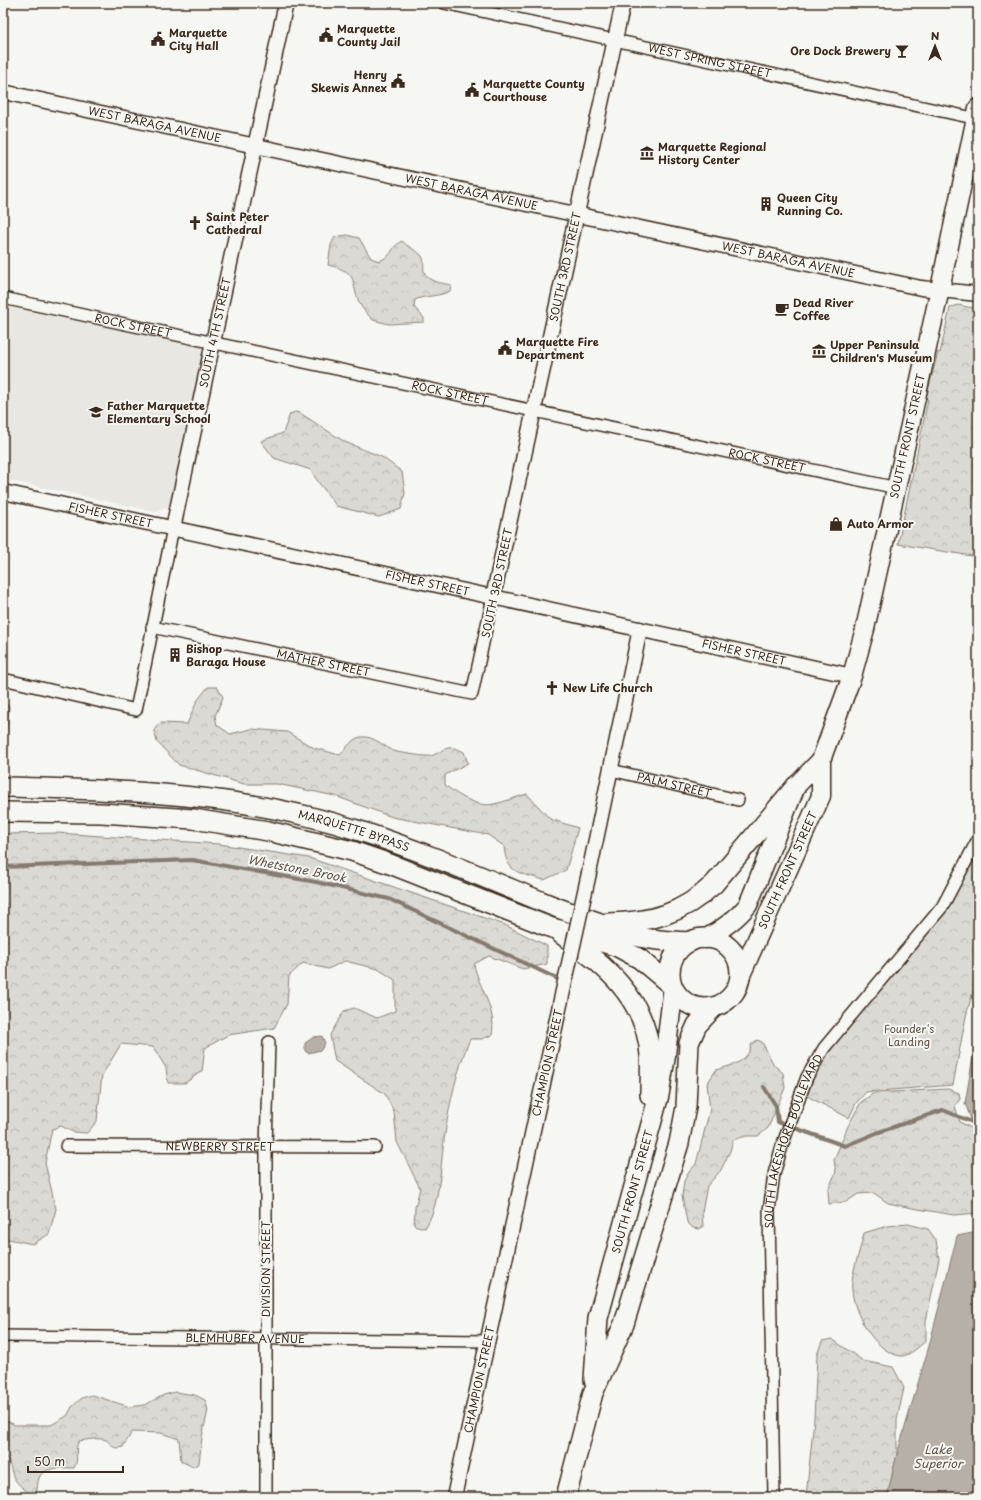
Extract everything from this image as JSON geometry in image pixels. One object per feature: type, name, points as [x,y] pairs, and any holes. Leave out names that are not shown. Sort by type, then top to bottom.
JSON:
[{"type":"highway","points":[[598,923],[629,922],[659,917],[674,912],[702,895],[714,884],[796,786]]},
{"type":"highway","name":"MARQUETTE BYPASS","points":[[3,787],[133,791],[179,795],[227,801],[315,818],[408,847],[576,916],[642,938],[697,940]]},
{"type":"highway","name":"MARQUETTE BYPASS","points":[[3,812],[154,815],[193,819],[268,831],[352,851],[384,862],[552,928],[616,946],[640,959],[673,988]]},
{"type":"highway","points":[[552,928],[594,957],[607,969],[628,994],[635,1007],[647,1038],[650,1055],[650,1125]]},
{"type":"highway","points":[[697,940],[724,945],[731,951],[740,967],[740,977],[733,995],[721,1005],[707,1008],[689,1003],[680,998],[673,988],[670,969],[672,961],[681,948],[697,940]]},
{"type":"highway","name":"SOUTH FRONT STREET","points":[[593,1393],[598,1318],[659,1095],[673,988]]},
{"type":"highway","name":"SOUTH FRONT STREET","points":[[566,1497],[593,1393],[624,1324],[679,1143],[686,1107],[689,1043],[698,1025],[714,1007]]},
{"type":"main road","name":"SOUTH FRONT STREET","points":[[740,977],[821,796],[821,760],[852,676],[865,629],[897,488],[977,115]]},
{"type":"main road","name":"SOUTH FRONT STREET","points":[[697,940],[730,924],[748,905],[796,786],[821,760]]},
{"type":"street","name":"SOUTH 4TH STREET","points":[[3,679],[136,710],[212,342],[286,3]]},
{"type":"street","name":"WEST SPRING STREET","points":[[444,3],[977,115]]},
{"type":"street","name":"SOUTH 3RD STREET","points":[[472,694],[623,3]]},
{"type":"street","name":"WEST BARAGA AVENUE","points":[[3,92],[921,288],[978,294]]},
{"type":"street","name":"ROCK STREET","points":[[3,298],[897,488]]},
{"type":"street","name":"FISHER STREET","points":[[3,492],[852,676]]},
{"type":"street","name":"MATHER STREET","points":[[152,627],[472,694]]},
{"type":"street","name":"CHAMPION STREET","points":[[454,1497],[640,630]]},
{"type":"street","name":"PALM STREET","points":[[611,770],[738,800]]},
{"type":"street","name":"SOUTH LAKESHORE BOULEVARD","points":[[774,1497],[769,1211],[774,1174],[782,1146],[807,1076],[824,1048],[942,907],[978,839]]},
{"type":"street","name":"DIVISION STREET","points":[[266,1497],[266,1147],[269,1042]]},
{"type":"street","name":"NEWBERRY STREET","points":[[66,1146],[375,1147]]},
{"type":"street","name":"BLEMHUBER AVENUE","points":[[3,1336],[487,1341]]},
{"type":"shaded area","name":"Father Marquette Elementary School","points":[[3,305],[205,344],[169,506],[156,512],[3,479]]},
{"type":"green space","points":[[347,235],[359,238],[371,258],[379,261],[388,256],[398,243],[402,241],[422,256],[425,275],[431,280],[451,285],[450,291],[415,300],[414,307],[424,318],[424,322],[389,324],[373,320],[360,305],[352,278],[349,274],[328,265],[331,245],[335,237]]},
{"type":"green space","points":[[958,305],[978,309],[978,557],[898,544],[928,400],[926,398],[938,352],[940,353],[950,308]]},
{"type":"green space","points":[[295,412],[300,413],[345,442],[382,457],[402,472],[405,493],[401,509],[379,517],[336,506],[311,470],[274,458],[261,441],[283,433],[290,414]]},
{"type":"green space","points":[[208,687],[217,687],[223,697],[215,716],[217,725],[230,734],[251,729],[287,732],[314,748],[340,755],[355,739],[361,737],[375,740],[397,752],[414,755],[431,756],[447,748],[454,748],[464,752],[468,763],[445,775],[445,785],[455,793],[468,800],[488,805],[527,794],[550,819],[578,828],[566,870],[544,880],[528,876],[521,874],[511,867],[505,855],[504,846],[488,835],[392,817],[335,796],[277,784],[244,784],[179,765],[157,742],[154,730],[160,723],[187,724],[197,701]]},
{"type":"green space","points":[[3,703],[9,706],[6,741],[3,744]]},
{"type":"green space","points":[[57,833],[219,844],[309,858],[505,925],[547,946],[547,964],[523,969],[489,956],[474,964],[490,1008],[493,1026],[492,1035],[482,1039],[470,1039],[462,1061],[454,1086],[449,1111],[437,1195],[430,1218],[425,1228],[414,1225],[415,1207],[420,1188],[397,1142],[394,1112],[385,1094],[335,1061],[330,1035],[344,1011],[354,1008],[377,1018],[395,1011],[395,980],[378,969],[345,961],[328,969],[303,963],[289,976],[287,1004],[274,1028],[228,1035],[205,1048],[202,1071],[185,1083],[168,1083],[166,1068],[153,1047],[121,1044],[102,1075],[97,1121],[87,1133],[73,1132],[61,1126],[52,1129],[45,1163],[56,1209],[49,1234],[33,1244],[8,1239],[3,1241],[3,834]]},
{"type":"green space","name":"Founder's Landing","points":[[978,848],[978,973],[966,1016],[953,1085],[866,1092],[856,1103],[849,1118],[807,1096],[818,1065],[840,1034],[938,919]]},
{"type":"green space","points":[[757,1040],[762,1042],[774,1065],[783,1073],[785,1088],[768,1128],[758,1136],[746,1136],[733,1140],[730,1151],[721,1170],[707,1186],[702,1212],[703,1227],[699,1229],[693,1228],[687,1222],[682,1196],[684,1181],[696,1164],[710,1109],[707,1084],[716,1070],[733,1065],[743,1060],[751,1045]]},
{"type":"green space","points":[[948,1089],[959,1093],[960,1099],[955,1106],[960,1122],[978,1132],[978,1213],[954,1215],[912,1208],[888,1203],[874,1193],[858,1194],[846,1202],[829,1204],[828,1190],[836,1172],[834,1160],[848,1126],[861,1102],[874,1093]]},
{"type":"green space","points":[[908,1224],[928,1229],[936,1240],[939,1259],[926,1321],[926,1341],[907,1355],[900,1356],[880,1346],[864,1326],[854,1303],[852,1281],[864,1233],[887,1226]]},
{"type":"green space","points":[[832,1339],[863,1361],[893,1367],[904,1388],[897,1420],[897,1454],[887,1497],[806,1497],[814,1419],[817,1355],[822,1341]]},
{"type":"green space","points":[[175,1392],[195,1395],[205,1400],[208,1410],[202,1437],[199,1463],[193,1467],[181,1461],[179,1439],[161,1433],[132,1432],[123,1447],[119,1448],[113,1447],[103,1439],[79,1441],[77,1444],[76,1465],[74,1468],[55,1468],[45,1471],[39,1478],[36,1493],[31,1494],[16,1481],[8,1460],[3,1454],[3,1419],[15,1425],[51,1425],[67,1416],[72,1407],[82,1398],[92,1395],[130,1407],[144,1405],[164,1395]]},
{"type":"water","points":[[978,1028],[978,1091],[976,1090],[974,1097],[978,1104],[978,1120],[972,1122],[965,1103]]},
{"type":"water","points":[[322,1036],[325,1043],[321,1050],[308,1053],[305,1051],[305,1043],[314,1037]]},
{"type":"water","name":"Lake Superior","points":[[978,1232],[978,1497],[887,1497],[897,1454],[929,1346],[957,1236]]},
{"type":"waterway","name":"Whetstone Brook","points":[[3,867],[192,860],[316,882],[389,899],[562,981]]},
{"type":"waterway","name":"Whetstone Brook","points":[[764,1087],[776,1106],[778,1122],[845,1146],[879,1132],[943,1110],[972,1122]]},
{"type":"place","name":"Marquette County Jail","points":[[326,35]]},
{"type":"place","name":"Marquette City Hall","points":[[158,39]]},
{"type":"place","name":"Ore Dock Brewery","points":[[902,51]]},
{"type":"place","name":"Henry Skewis Annex","points":[[398,81]]},
{"type":"place","name":"Marquette County Courthouse","points":[[472,90]]},
{"type":"place","name":"Marquette Regional History Center","points":[[647,153]]},
{"type":"place","name":"Queen City Running Co.","points":[[766,204]]},
{"type":"place","name":"Saint Peter Cathedral","points":[[195,223]]},
{"type":"place","name":"Dead River Coffee","points":[[782,309]]},
{"type":"place","name":"Marquette Fire Department","points":[[505,348]]},
{"type":"place","name":"Upper Peninsula Children's Museum","points":[[819,351]]},
{"type":"place","name":"Father Marquette Elementary School","points":[[96,412]]},
{"type":"place","name":"Auto Armor","points":[[836,524]]},
{"type":"place","name":"Bishop Baraga House","points":[[175,655]]},
{"type":"place","name":"New Life Church","points":[[552,688]]}]
